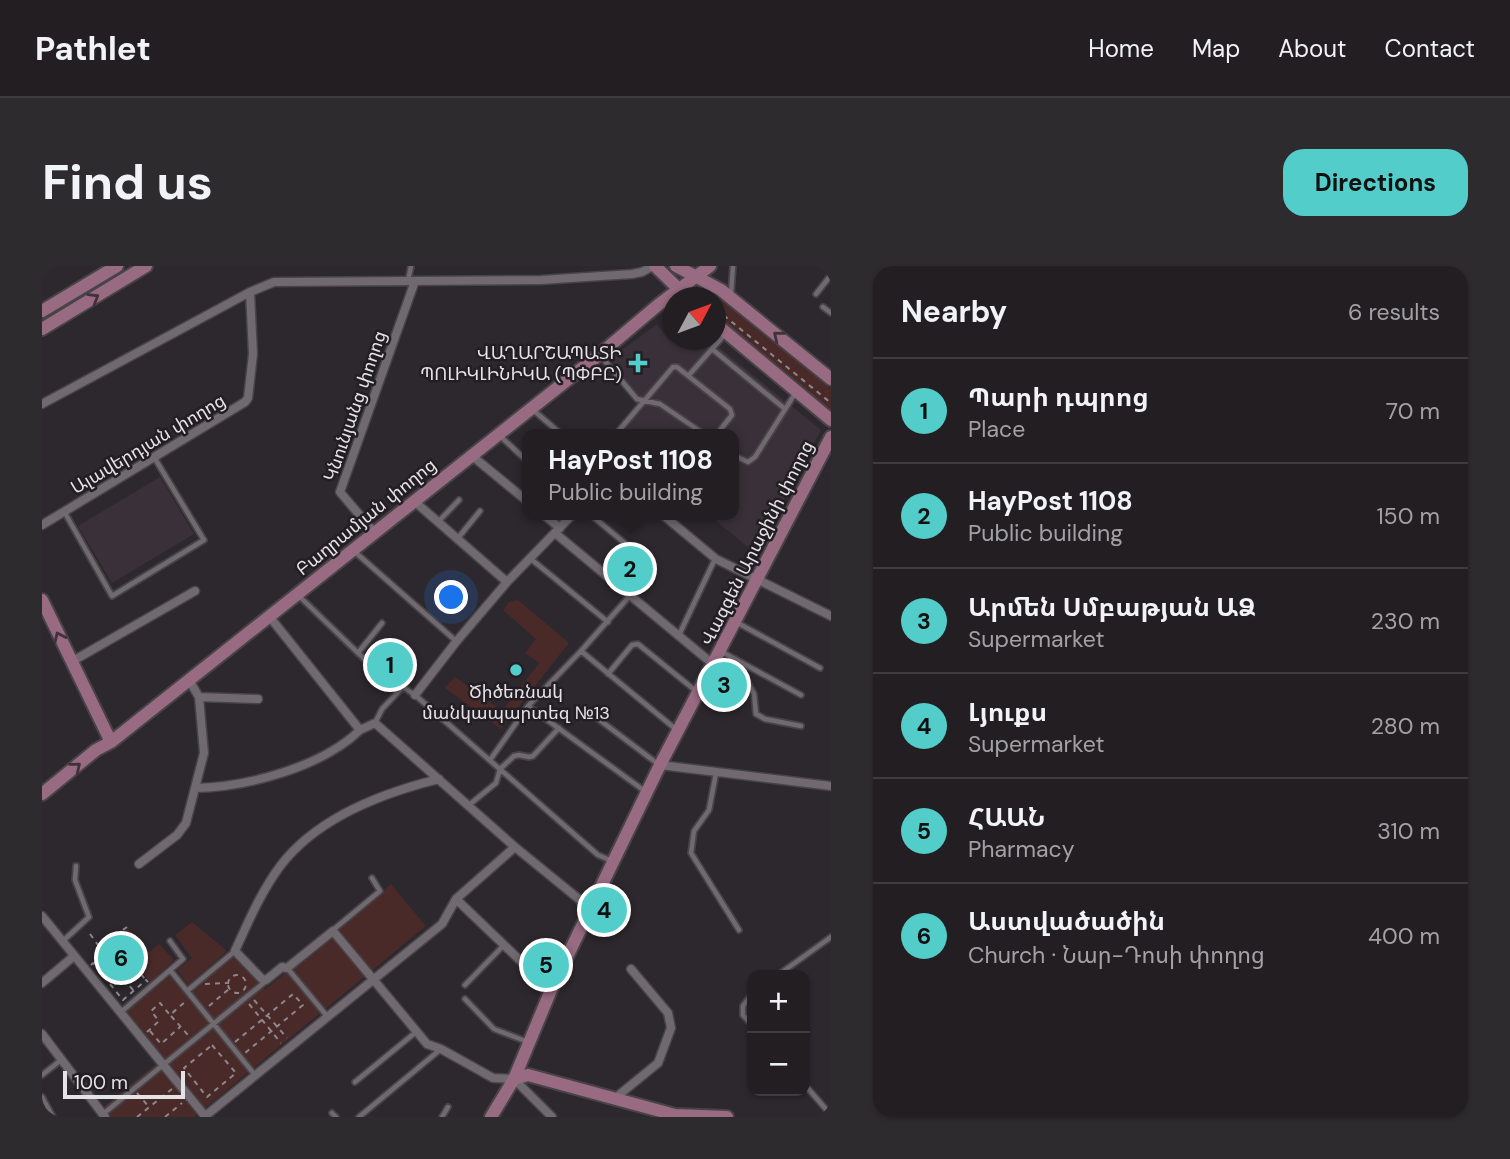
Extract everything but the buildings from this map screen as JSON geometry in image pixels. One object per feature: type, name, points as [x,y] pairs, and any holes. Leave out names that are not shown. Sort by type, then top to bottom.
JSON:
[{"type":"main road","points":[[42,312],[117,266]]},
{"type":"main road","points":[[42,329],[146,266]]},
{"type":"main road","points":[[654,266],[677,287]]},
{"type":"main road","points":[[676,266],[731,298],[831,379]]},
{"type":"main road","name":"Բաղրամյան փողոց","points":[[688,287],[696,276],[710,266]]},
{"type":"main road","name":"Բաղրամյան փողոց","points":[[42,794],[600,354],[663,308]]},
{"type":"main road","points":[[726,333],[831,420]]},
{"type":"main road","name":"Վազգեն Արաջինի փողոց","points":[[491,1117],[514,1079],[551,990],[660,765],[831,437]]},
{"type":"main road","points":[[42,600],[111,742]]},
{"type":"main road","points":[[514,1079],[528,1074],[674,1115],[727,1117]]},
{"type":"street","points":[[42,404],[250,292],[274,282],[541,281],[632,274],[654,266]]},
{"type":"street","name":"Կնունյանց փողոց","points":[[374,532],[340,492],[411,281]]},
{"type":"street","name":"Ալավերդյան փողոց","points":[[42,525],[241,406],[248,397],[253,354],[250,292]]},
{"type":"street","points":[[471,455],[522,497]]},
{"type":"street","points":[[414,501],[507,582]]},
{"type":"street","points":[[548,520],[557,531],[713,665]]},
{"type":"street","points":[[415,695],[507,582],[567,520]]},
{"type":"street","points":[[669,520],[716,559],[831,616]]},
{"type":"street","points":[[71,662],[195,591]]},
{"type":"street","points":[[269,616],[360,730]]},
{"type":"street","points":[[139,864],[177,835],[186,823],[204,753],[199,697],[189,680]]},
{"type":"street","points":[[199,697],[258,699]]},
{"type":"street","points":[[195,788],[212,788],[293,770],[321,758],[360,730],[375,723],[515,847],[591,909]]},
{"type":"street","points":[[660,765],[831,786]]},
{"type":"street","points":[[439,779],[399,789],[361,805],[330,822],[300,844],[280,866],[248,922],[236,951],[265,979],[282,968],[287,968],[333,931],[427,1044],[494,1079],[514,1079],[552,1117]]},
{"type":"street","points":[[42,916],[205,1117],[442,924],[456,900],[515,847]]},
{"type":"street","points":[[456,900],[551,990]]},
{"type":"street","points":[[42,984],[74,956]]},
{"type":"street","points":[[614,1099],[658,1063],[671,1028],[668,1013],[631,969]]},
{"type":"street","points":[[42,1034],[102,1116]]},
{"type":"lane","points":[[411,266],[411,281]]},
{"type":"lane","points":[[731,298],[733,266]]},
{"type":"lane","points":[[816,294],[831,273],[828,266]]},
{"type":"lane","points":[[823,307],[831,313]]},
{"type":"lane","points":[[689,375],[711,350]]},
{"type":"lane","points":[[713,350],[785,409]]},
{"type":"lane","points":[[600,354],[637,399],[644,403],[660,404],[697,429]]},
{"type":"lane","points":[[621,429],[673,367],[677,367],[730,409],[732,415],[721,429]]},
{"type":"lane","points":[[739,458],[748,462],[755,457],[796,391]]},
{"type":"lane","points":[[531,408],[555,429]]},
{"type":"lane","points":[[499,434],[522,456]]},
{"type":"lane","points":[[65,513],[112,596],[204,540],[154,457]]},
{"type":"lane","points":[[438,522],[459,500]]},
{"type":"lane","points":[[457,539],[480,511]]},
{"type":"lane","points":[[490,760],[528,706],[581,652],[650,573],[645,560],[597,520]]},
{"type":"lane","points":[[353,550],[456,642]]},
{"type":"lane","points":[[530,558],[608,622]]},
{"type":"lane","points":[[679,635],[716,559]]},
{"type":"lane","points":[[297,594],[384,678],[415,695],[598,855],[613,862]]},
{"type":"lane","points":[[735,622],[820,668]]},
{"type":"lane","points":[[358,653],[382,623]]},
{"type":"lane","points":[[608,674],[630,647],[638,644],[698,692]]},
{"type":"lane","points":[[721,651],[802,695]]},
{"type":"lane","points":[[581,652],[678,731]]},
{"type":"lane","points":[[735,659],[754,694],[756,714],[765,719],[802,726]]},
{"type":"lane","points":[[375,723],[382,709],[402,687]]},
{"type":"lane","points":[[528,706],[647,792]]},
{"type":"lane","points":[[589,712],[660,765]]},
{"type":"lane","points":[[468,806],[496,783],[500,769],[514,756],[533,755],[559,728]]},
{"type":"lane","points":[[716,773],[709,810],[694,831],[691,853],[739,930]]},
{"type":"lane","points":[[62,941],[89,917],[75,880],[76,866]]},
{"type":"lane","points":[[333,931],[380,891],[372,878]]},
{"type":"lane","points":[[785,970],[831,937]]},
{"type":"lane","points":[[120,1013],[183,959],[170,941]]},
{"type":"lane","points":[[465,985],[503,946]]},
{"type":"lane","points":[[187,991],[236,951]]},
{"type":"lane","points":[[287,968],[327,1016]]},
{"type":"lane","points":[[170,970],[255,1075]]},
{"type":"lane","points":[[102,1116],[265,979]]},
{"type":"lane","points":[[466,999],[494,1029],[529,1043]]},
{"type":"lane","points":[[747,1001],[743,1006],[743,1015],[747,1019]]},
{"type":"lane","points":[[355,1082],[416,1032]]},
{"type":"lane","points":[[359,1117],[441,1049]]},
{"type":"lane","points":[[42,1075],[61,1060]]},
{"type":"lane","points":[[810,1091],[831,1115]]},
{"type":"lane","points":[[42,1097],[53,1117]]},
{"type":"lane","points":[[442,1117],[448,1107]]},
{"type":"path","points":[[726,317],[831,403]]},
{"type":"path","points":[[112,986],[143,963],[120,932],[127,927]]},
{"type":"path","points":[[90,934],[134,991]]},
{"type":"path","points":[[85,970],[105,954]]},
{"type":"path","points":[[93,963],[123,999],[146,980]]},
{"type":"path","points":[[136,968],[151,986]]},
{"type":"path","points":[[228,983],[233,976],[240,975],[245,979],[245,988],[277,1027],[289,1047]]},
{"type":"path","points":[[194,985],[228,983]]},
{"type":"path","points":[[228,983],[234,992],[245,988]]},
{"type":"path","points":[[203,1011],[230,989]]},
{"type":"path","points":[[239,992],[271,1031],[289,1047]]},
{"type":"path","points":[[231,1045],[293,994],[303,1005],[241,1057]]},
{"type":"path","points":[[170,1015],[191,996]]},
{"type":"path","points":[[140,1038],[159,1021],[150,1011],[160,1003],[180,1027],[198,1056]]},
{"type":"path","points":[[149,1030],[161,1044],[180,1027]]},
{"type":"path","points":[[212,1045],[236,1073],[207,1097],[184,1068],[198,1056],[212,1045]]},
{"type":"path","points":[[137,1117],[175,1086]]},
{"type":"path","points":[[134,1089],[149,1108]]},
{"type":"path","points":[[165,1117],[186,1100]]},
{"type":"shaded area","points":[[726,304],[831,389],[831,413],[726,329]]},
{"type":"shaded area","points":[[657,324],[663,332],[663,350],[722,350],[821,430],[755,553],[715,520],[739,520],[739,429],[622,429],[647,401],[639,398],[610,359]]},
{"type":"shaded area","points":[[160,477],[194,534],[112,583],[78,526]]},
{"type":"shaded area","points":[[518,600],[569,643],[501,729],[445,688],[455,677],[502,711],[539,663],[525,653],[536,639],[503,610],[509,602]]},
{"type":"shaded area","points":[[391,884],[426,926],[194,1117],[106,1117],[102,1108],[162,1059],[125,1013],[170,976],[186,995],[235,954],[265,990]]},
{"type":"shaded area","points":[[192,922],[227,951],[188,985],[177,970],[192,958],[175,935]]},
{"type":"shaded area","points":[[128,928],[149,952],[159,944],[174,960],[150,982],[139,968],[144,963],[122,933]]},
{"type":"place","name":"ՎԱՂԱՐՇԱՊԱՏԻ ՊՈԼԻԿԼԻՆԻԿԱ (ՊՓԲԸ)","points":[[638,363]]},
{"type":"place","name":"HayPost 1108","points":[[630,569]]},
{"type":"place","name":"Պարի դպրոց","points":[[390,665]]},
{"type":"place","name":"Ծիծեռնակ մանկապարտեզ №13","points":[[516,670]]},
{"type":"place","name":"Արմեն Սմբաթյան ԱՁ","points":[[724,685]]},
{"type":"place","name":"Լյուքս","points":[[604,910]]},
{"type":"place","name":"Աստվածածին","points":[[121,958]]},
{"type":"place","name":"ՀԱԱՆ","points":[[546,965]]}]
